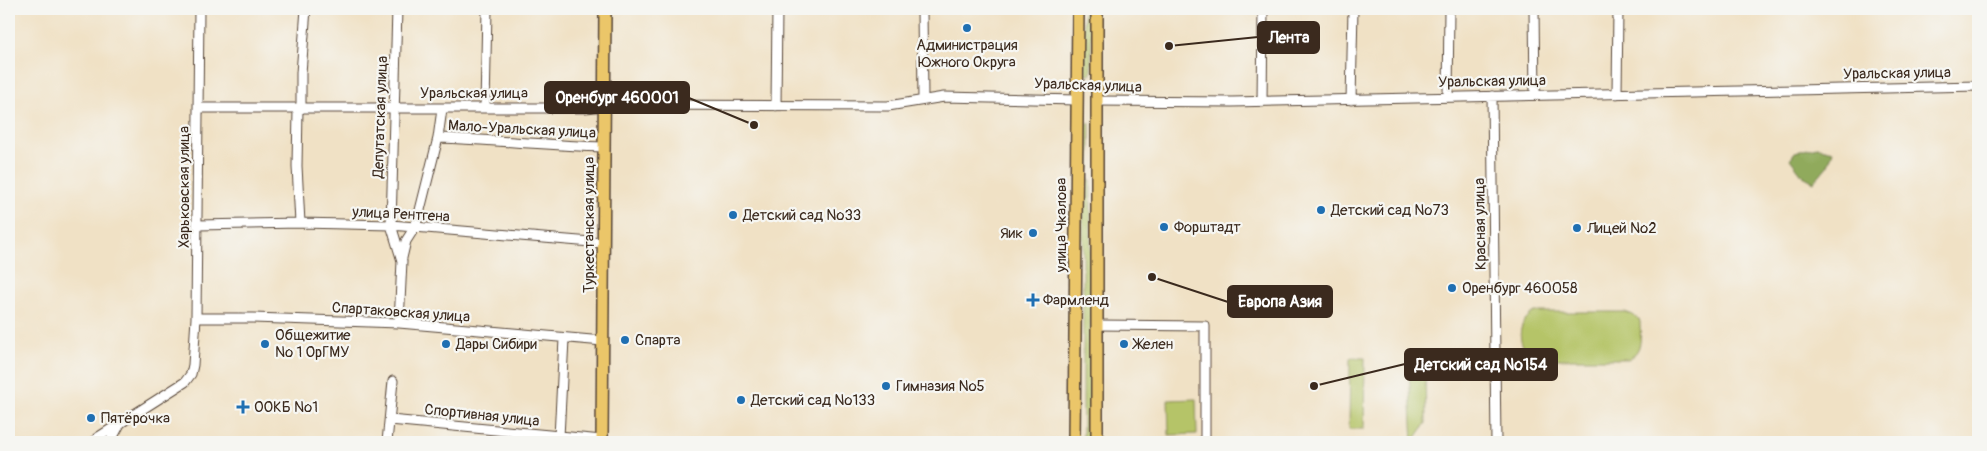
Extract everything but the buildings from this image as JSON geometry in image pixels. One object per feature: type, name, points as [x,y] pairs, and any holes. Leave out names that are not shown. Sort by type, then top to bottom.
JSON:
[{"type":"main road","name":"Туркестанская улица","points":[[602,441],[605,9]]},
{"type":"main road","name":"улица Чкалова","points":[[1074,442],[1078,9]]},
{"type":"main road","points":[[1097,9],[1097,442]]},
{"type":"main road","name":"Уральская улица","points":[[1077,100],[1097,101]]},
{"type":"main road","points":[[1076,175],[1096,175]]},
{"type":"street","name":"Харьковская улица","points":[[122,421],[184,382],[191,374],[193,365],[198,225],[199,9]]},
{"type":"street","points":[[300,223],[297,166],[306,9]]},
{"type":"street","name":"Депутатская улица","points":[[397,9],[391,225],[402,261]]},
{"type":"street","points":[[485,108],[487,9]]},
{"type":"street","points":[[776,9],[776,106]]},
{"type":"street","points":[[922,9],[923,99]]},
{"type":"street","points":[[1262,102],[1263,9]]},
{"type":"street","points":[[1351,100],[1353,9]]},
{"type":"street","points":[[1448,97],[1449,9]]},
{"type":"street","points":[[1534,9],[1535,95]]},
{"type":"street","points":[[1617,94],[1618,9]]},
{"type":"street","name":"Уральская улица","points":[[1097,101],[1262,102],[1978,86]]},
{"type":"street","name":"Красная улица","points":[[1492,96],[1496,442]]},
{"type":"street","name":"Уральская улица","points":[[198,108],[585,108],[604,105],[888,106],[944,97],[1077,100]]},
{"type":"street","points":[[399,323],[402,261],[406,241],[415,227],[438,138],[442,109]]},
{"type":"street","name":"Мало-Уральская улица","points":[[438,138],[604,147]]},
{"type":"street","name":"улица Рентгена","points":[[198,225],[300,223],[391,225],[603,243]]},
{"type":"street","name":"Спартаковская улица","points":[[196,318],[399,323],[603,341]]},
{"type":"street","points":[[1098,325],[1205,326],[1205,442]]},
{"type":"street","points":[[559,437],[564,339]]},
{"type":"street","points":[[387,442],[393,381]]},
{"type":"street","name":"Спортивная улица","points":[[390,420],[602,441]]},
{"type":"street","points":[[97,441],[122,421]]},
{"type":"street","points":[[110,442],[122,421]]},
{"type":"green space","points":[[1084,9],[1092,9],[1091,74],[1083,74]]},
{"type":"green space","points":[[1086,123],[1090,123],[1090,169],[1086,171],[1082,169],[1082,132]]},
{"type":"green space","points":[[1817,147],[1833,151],[1828,165],[1814,182],[1803,176],[1790,159],[1795,152]]},
{"type":"green space","points":[[1083,180],[1091,180],[1090,442],[1083,442]]},
{"type":"green space","points":[[1535,312],[1625,312],[1633,315],[1640,321],[1639,347],[1637,352],[1628,359],[1535,359],[1524,348],[1520,335],[1524,322],[1528,316]]},
{"type":"green space","points":[[1350,358],[1365,358],[1364,429],[1349,429]]},
{"type":"green space","points":[[1409,370],[1425,370],[1426,423],[1413,442]]},
{"type":"green space","points":[[1196,399],[1197,434],[1169,435],[1168,400]]},
{"type":"place","name":"Администрация Южного Округа","points":[[967,28]]},
{"type":"place","name":"Лента","points":[[1169,46]]},
{"type":"place","name":"Оренбург 460001","points":[[754,125]]},
{"type":"place","name":"Детский сад №73","points":[[1321,210]]},
{"type":"place","name":"Детский сад №33","points":[[733,215]]},
{"type":"place","name":"Форштадт","points":[[1164,227]]},
{"type":"place","name":"Лицей №2","points":[[1577,228]]},
{"type":"place","name":"Яик","points":[[1033,233]]},
{"type":"place","name":"Европа Азия","points":[[1152,277]]},
{"type":"place","name":"Оренбург 460058","points":[[1452,288]]},
{"type":"place","name":"Фармленд","points":[[1033,300]]},
{"type":"place","name":"Спарта","points":[[625,340]]},
{"type":"place","name":"Общежитие № 1 ОрГМУ","points":[[265,344]]},
{"type":"place","name":"Дары Сибири","points":[[446,344]]},
{"type":"place","name":"Желен","points":[[1124,344]]},
{"type":"place","name":"Гимназия №5","points":[[886,386]]},
{"type":"place","name":"Детский сад №154","points":[[1314,386]]},
{"type":"place","name":"Детский сад №133","points":[[741,400]]},
{"type":"place","name":"ООКБ №1","points":[[243,407]]},
{"type":"place","name":"Пятёрочка","points":[[91,418]]}]
